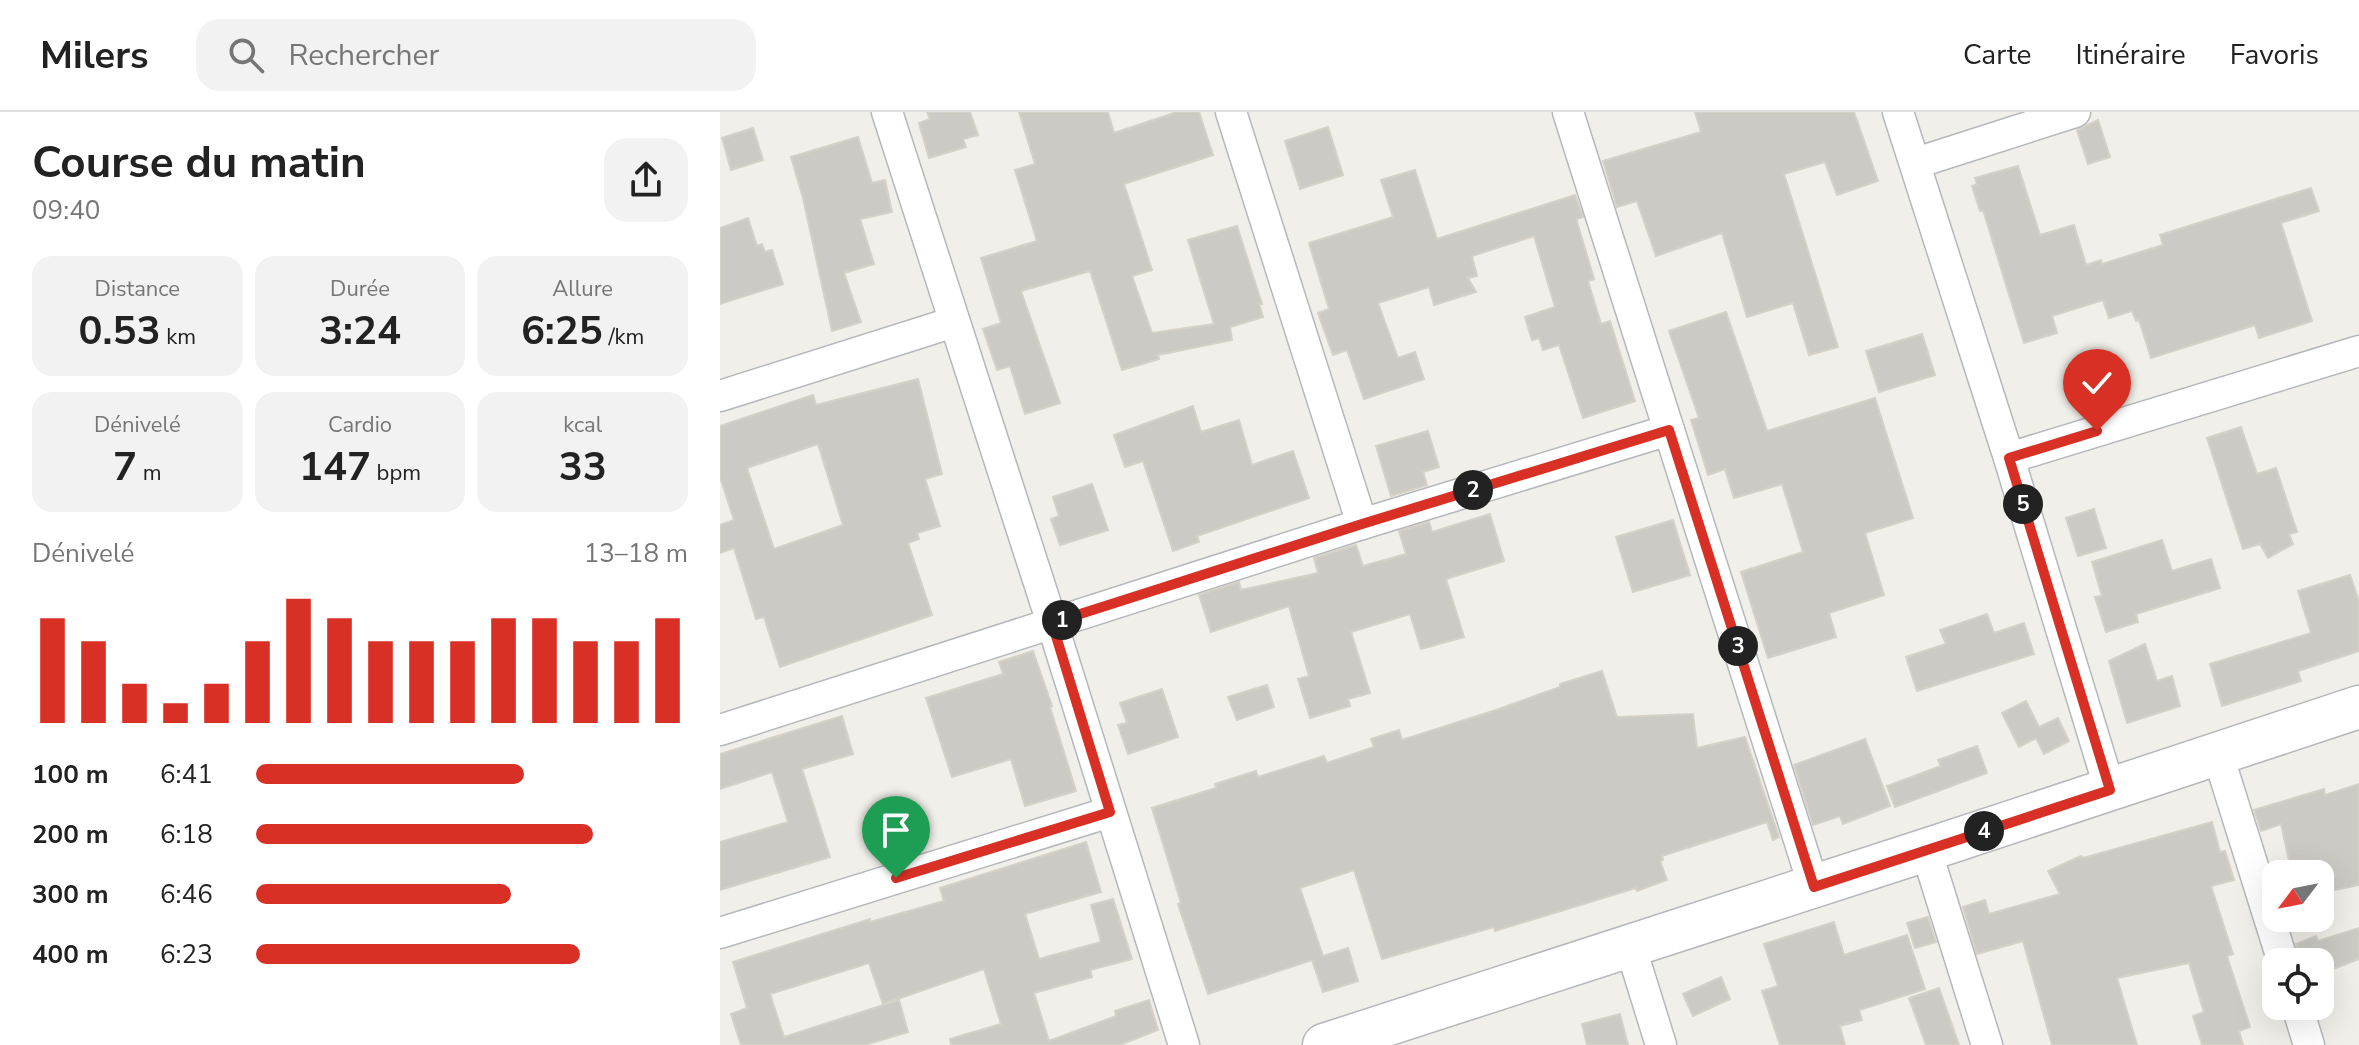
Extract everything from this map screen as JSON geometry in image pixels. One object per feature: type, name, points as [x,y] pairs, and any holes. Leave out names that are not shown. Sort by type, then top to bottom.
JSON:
[{"type":"street","points":[[887,112],[1184,1045]]},
{"type":"street","points":[[1231,112],[1362,524]]},
{"type":"street","points":[[1568,112],[1814,887]]},
{"type":"street","points":[[1898,112],[2009,458],[2110,790]]},
{"type":"street","points":[[1916,163],[2075,112]]},
{"type":"street","points":[[720,396],[954,322]]},
{"type":"street","points":[[2009,458],[2359,351]]},
{"type":"street","points":[[720,730],[1362,524],[1669,430]]},
{"type":"street","points":[[1328,1044],[2359,707]]},
{"type":"street","points":[[2218,755],[2279,948]]},
{"type":"street","points":[[720,933],[1110,812]]},
{"type":"street","points":[[1926,850],[1987,1045]]},
{"type":"street","points":[[1630,945],[1661,1045]]},
{"type":"street","points":[[2301,1020],[2309,1045]]},
{"type":"building","points":[[927,112],[970,112],[978,135],[963,139],[966,147],[929,158],[919,123],[930,119]]},
{"type":"building","points":[[1019,112],[1108,112],[1114,133],[1177,112],[1199,112],[1213,155],[1124,184],[1152,270],[1132,276],[1152,333],[1214,324],[1188,240],[1237,226],[1262,304],[1259,304],[1263,317],[1230,327],[1232,340],[1158,355],[1159,359],[1122,370],[1090,271],[1021,291],[1060,403],[1025,414],[1010,366],[997,370],[983,329],[1001,323],[981,258],[1037,241],[1015,170],[1035,164]]},
{"type":"building","points":[[1695,112],[1854,112],[1878,181],[1837,195],[1825,162],[1784,174],[1838,347],[1809,355],[1793,303],[1747,317],[1722,233],[1656,256],[1637,201],[1617,207],[1603,161],[1701,132]]},
{"type":"building","points":[[2098,120],[2110,157],[2088,164],[2077,130]]},
{"type":"building","points":[[1328,127],[1343,175],[1300,189],[1285,141]]},
{"type":"building","points":[[753,128],[763,160],[731,170],[722,138]]},
{"type":"building","points":[[858,137],[872,183],[885,180],[892,212],[860,219],[874,264],[844,273],[861,322],[832,331],[791,157]]},
{"type":"building","points":[[2018,166],[2040,235],[2074,225],[2086,265],[2101,260],[2102,264],[2163,245],[2160,235],[2311,188],[2319,211],[2281,223],[2312,321],[2259,338],[2255,325],[2151,358],[2139,320],[2136,321],[2132,311],[2109,318],[2103,300],[2052,316],[2057,333],[2024,343],[1983,210],[1980,211],[1972,186],[1977,184],[1975,178]]},
{"type":"building","points":[[1415,170],[1437,239],[1575,195],[1583,217],[1577,222],[1594,279],[1588,281],[1601,324],[1610,321],[1635,401],[1583,418],[1559,345],[1543,350],[1539,338],[1532,340],[1525,317],[1555,307],[1534,236],[1472,256],[1477,276],[1468,278],[1476,292],[1434,305],[1429,287],[1378,303],[1398,358],[1415,352],[1424,379],[1364,399],[1347,350],[1333,355],[1318,313],[1329,309],[1309,243],[1393,217],[1381,180]]},
{"type":"building","points":[[748,218],[757,246],[762,244],[765,252],[772,250],[783,284],[720,304],[720,228]]},
{"type":"building","points":[[1726,312],[1767,431],[1875,398],[1913,518],[1865,533],[1884,595],[1829,613],[1836,637],[1768,658],[1741,572],[1803,552],[1782,484],[1734,498],[1725,469],[1708,475],[1691,420],[1699,418],[1669,331]]},
{"type":"building","points":[[1922,334],[1935,375],[1879,392],[1866,351]]},
{"type":"building","points":[[918,379],[942,474],[925,479],[940,526],[917,533],[919,539],[908,543],[932,615],[780,667],[764,617],[756,619],[734,548],[720,553],[720,525],[734,520],[720,477],[720,426],[813,395],[816,405]],"holes":[[[818,444],[843,525],[774,549],[747,468]]]},
{"type":"building","points":[[1193,406],[1201,432],[1239,420],[1252,465],[1293,451],[1309,498],[1197,536],[1199,542],[1173,551],[1143,461],[1125,467],[1114,435]]},
{"type":"building","points":[[2241,427],[2257,474],[2276,468],[2297,532],[2289,534],[2293,544],[2268,558],[2260,544],[2243,549],[2207,438]]},
{"type":"building","points":[[1428,431],[1439,467],[1423,472],[1427,485],[1391,496],[1376,446]]},
{"type":"building","points":[[1092,484],[1108,530],[1060,545],[1051,519],[1059,516],[1053,497]]},
{"type":"building","points":[[2094,509],[2106,548],[2078,556],[2066,518]]},
{"type":"building","points":[[1490,514],[1504,561],[1446,579],[1464,637],[1421,649],[1410,614],[1351,632],[1370,693],[1348,699],[1350,706],[1310,718],[1298,679],[1309,676],[1289,606],[1211,632],[1199,595],[1239,582],[1241,590],[1318,573],[1314,558],[1356,545],[1363,566],[1406,554],[1399,531],[1429,522],[1432,532]]},
{"type":"building","points":[[1673,520],[1690,575],[1633,592],[1616,537]]},
{"type":"building","points":[[2162,540],[2172,571],[2211,559],[2220,588],[2136,614],[2138,622],[2106,632],[2095,597],[2102,596],[2092,562]]},
{"type":"building","points":[[2350,575],[2359,601],[2359,651],[2298,671],[2301,681],[2222,706],[2210,664],[2311,633],[2298,591]]},
{"type":"building","points":[[1987,614],[1994,633],[2024,623],[2034,654],[1917,691],[1906,657],[1946,644],[1940,630]]},
{"type":"building","points":[[2145,644],[2157,681],[2172,676],[2180,706],[2127,723],[2109,661]]},
{"type":"building","points":[[1033,651],[1076,791],[1025,806],[1011,759],[952,777],[926,698],[1003,674],[999,662]]},
{"type":"building","points":[[1602,671],[1617,717],[1693,714],[1697,748],[1745,737],[1779,837],[1773,840],[1767,822],[1662,856],[1663,860],[1660,861],[1667,880],[1637,891],[1636,888],[1495,931],[1494,927],[1382,959],[1354,870],[1300,888],[1323,956],[1348,948],[1358,981],[1323,992],[1312,960],[1208,994],[1178,904],[1181,903],[1152,808],[1216,788],[1215,784],[1256,771],[1258,777],[1324,756],[1327,763],[1374,747],[1371,739],[1399,730],[1402,740]]},
{"type":"building","points":[[1267,685],[1274,707],[1237,720],[1228,697]]},
{"type":"building","points":[[1162,689],[1178,737],[1128,754],[1118,725],[1127,723],[1120,703]]},
{"type":"building","points":[[2026,701],[2039,727],[2058,718],[2069,741],[2044,754],[2036,738],[2019,747],[2002,713]]},
{"type":"building","points":[[842,716],[853,754],[802,769],[830,857],[720,890],[720,842],[788,822],[772,772],[720,789],[720,754]]},
{"type":"building","points":[[1865,739],[1890,806],[1843,824],[1840,816],[1813,825],[1794,765]]},
{"type":"building","points":[[1977,746],[1987,773],[1895,807],[1887,786],[1941,766],[1938,760]]},
{"type":"building","points":[[2359,784],[2359,885],[2334,890],[2334,860],[2289,860],[2281,824],[2261,831],[2254,810],[2324,789],[2325,795]]},
{"type":"building","points":[[2212,822],[2220,852],[2225,851],[2234,880],[2211,886],[2233,954],[2227,956],[2250,1027],[2239,1031],[2243,1045],[2202,1045],[2193,1016],[2204,1012],[2189,963],[2117,978],[2137,1045],[2052,1045],[2023,941],[1977,954],[1963,907],[1985,900],[1989,914],[2060,894],[2048,871],[2081,856],[2083,858]]},
{"type":"building","points":[[1086,842],[1101,892],[1025,914],[1039,959],[1101,942],[1091,905],[1113,899],[1132,959],[1090,970],[1092,977],[1034,993],[1049,1041],[1116,1016],[1115,1011],[1149,1000],[1158,1030],[1120,1045],[951,1045],[950,1039],[1001,1024],[984,969],[883,1004],[869,963],[770,994],[784,1037],[899,1000],[908,1032],[865,1045],[741,1045],[731,1014],[747,1008],[733,962],[870,919],[870,922],[944,901],[940,888]]},
{"type":"building","points":[[1928,917],[1936,942],[1915,948],[1907,923]]},
{"type":"building","points":[[1834,922],[1844,955],[1907,935],[1925,989],[1859,1010],[1862,1020],[1840,1026],[1845,1045],[1780,1045],[1762,991],[1778,986],[1764,944]]},
{"type":"building","points":[[2359,928],[2359,959],[2334,969],[2334,948],[2297,948],[2296,944],[2316,936],[2318,941]]},
{"type":"building","points":[[1721,977],[1730,999],[1693,1016],[1683,994]]},
{"type":"building","points":[[1939,988],[1959,1045],[1926,1045],[1909,998]]},
{"type":"building","points":[[1620,1014],[1628,1045],[1587,1045],[1582,1024]]},
{"type":"route","points":[[896,878],[1110,812],[1052,623],[1669,430],[1814,887],[2110,790],[2009,458],[2097,431]]}]
